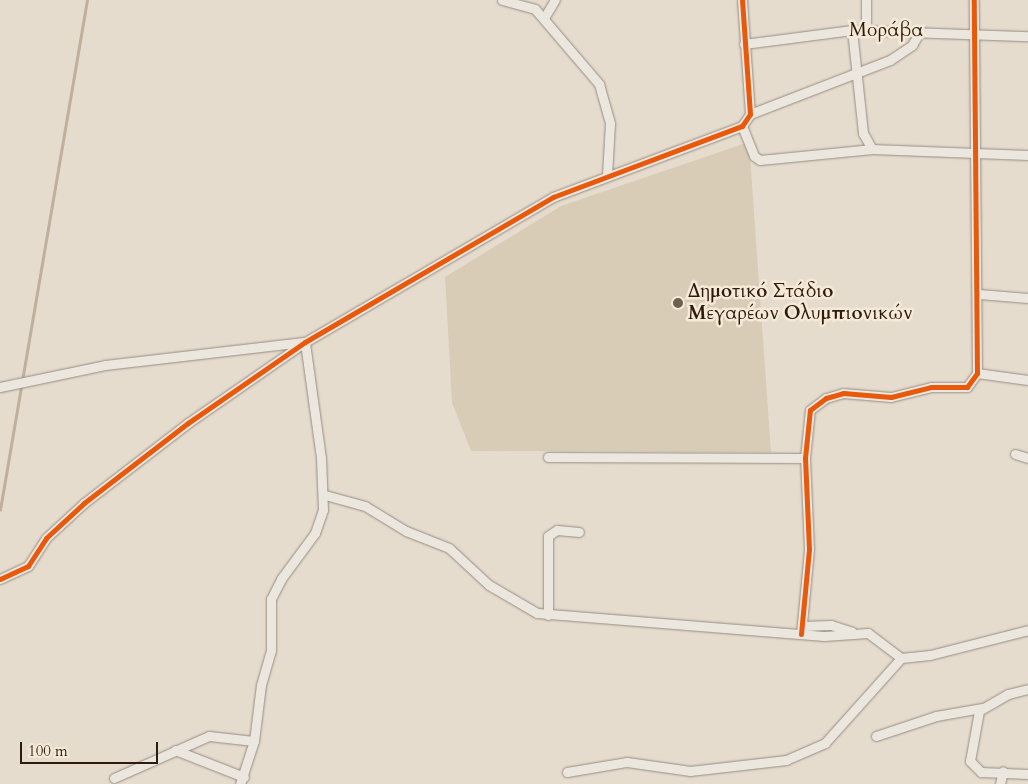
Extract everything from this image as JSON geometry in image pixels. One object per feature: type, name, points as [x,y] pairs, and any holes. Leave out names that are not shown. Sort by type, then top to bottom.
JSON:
[{"type":"street","points":[[502,0],[524,4],[544,18],[594,77],[604,96],[610,123],[607,175]]},
{"type":"street","points":[[544,18],[555,0]]},
{"type":"street","points":[[742,0],[750,114]]},
{"type":"street","points":[[866,0],[866,30]]},
{"type":"street","points":[[802,630],[810,522],[805,458],[810,410],[826,398],[842,394],[891,397],[932,387],[961,388],[971,384],[977,373],[979,294],[973,153],[972,33],[974,0]]},
{"type":"street","points":[[852,30],[863,133],[872,149]]},
{"type":"street","name":"Μοράβα","points":[[744,44],[852,30],[921,30],[1028,36]]},
{"type":"street","points":[[0,579],[12,576],[28,566],[46,538],[66,517],[188,423],[305,342],[538,205],[607,175],[742,126],[750,114],[858,74],[906,50],[921,30]]},
{"type":"street","points":[[742,126],[754,156],[760,160],[872,149],[1028,155]]},
{"type":"street","points":[[979,294],[1028,298]]},
{"type":"street","points":[[0,387],[129,361],[305,342]]},
{"type":"street","points":[[175,750],[242,780],[254,741],[261,685],[271,650],[271,599],[281,579],[315,533],[325,494],[305,342]]},
{"type":"street","points":[[977,373],[1028,380]]},
{"type":"street","points":[[1015,454],[1028,458]]},
{"type":"street","points":[[548,457],[805,458]]},
{"type":"street","points":[[325,494],[365,506],[406,531],[449,548],[520,606],[548,615],[854,633],[875,636],[901,658]]},
{"type":"street","points":[[548,615],[548,536],[556,530],[579,532]]},
{"type":"street","points":[[567,772],[627,762],[690,771],[786,760],[825,743],[901,658],[930,655],[1028,630]]},
{"type":"street","points":[[876,736],[936,716],[982,708],[1008,694],[1028,689]]},
{"type":"street","points":[[982,708],[976,720],[970,761],[981,772],[1028,774]]},
{"type":"street","points":[[114,778],[208,736],[254,741]]},
{"type":"street","points":[[1000,784],[1003,772]]},
{"type":"shaded area","points":[[749,142],[771,452],[471,451],[452,403],[445,277],[561,206]]},
{"type":"waterway","points":[[0,510],[87,0]]},
{"type":"cycle path","points":[[0,579],[28,566],[46,538],[84,503],[188,423],[305,342],[553,197],[742,126],[750,114],[742,0]]},
{"type":"cycle path","points":[[801,634],[809,549],[805,458],[810,410],[826,398],[843,393],[891,397],[931,387],[967,387],[977,373],[974,0]]},
{"type":"place","name":"Δημοτικό Στάδιο Μεγαρέων Ολυμπιονικών","points":[[678,303]]}]
